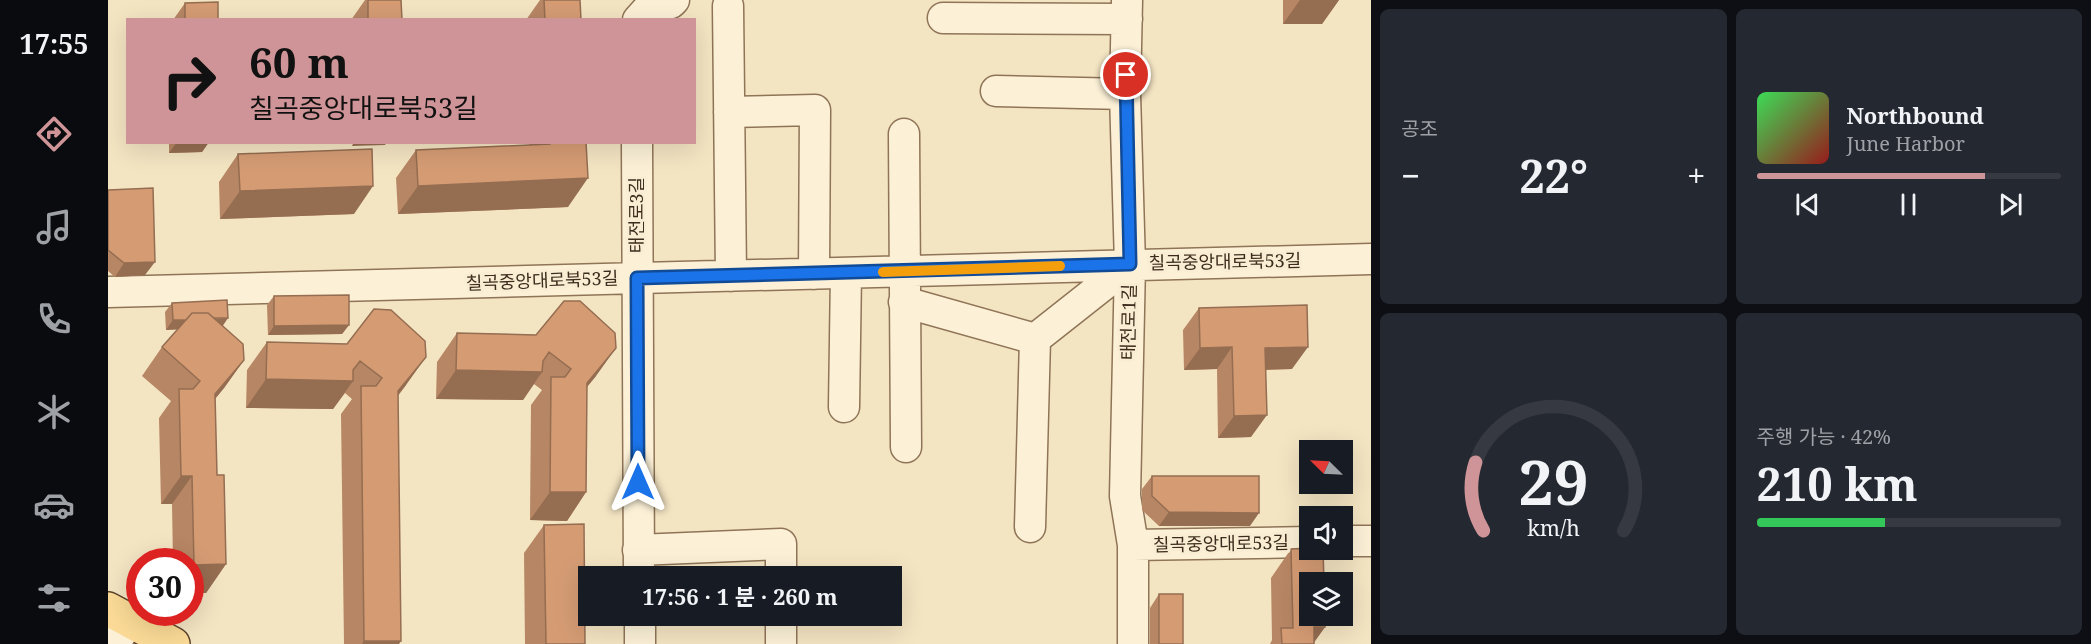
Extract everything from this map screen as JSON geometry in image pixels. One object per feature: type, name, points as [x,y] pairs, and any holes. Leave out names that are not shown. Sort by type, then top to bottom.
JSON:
[{"type":"main road","points":[[117,625],[173,644]]},
{"type":"street","points":[[640,18],[646,11],[674,0]]},
{"type":"street","points":[[728,6],[730,276]]},
{"type":"street","points":[[943,18],[1127,9]]},
{"type":"street","name":"태전로1길","points":[[1127,9],[1125,94],[1130,264],[1125,496],[1133,545],[1133,644]]},
{"type":"street","points":[[996,91],[1125,94]]},
{"type":"street","points":[[729,112],[815,110],[814,274]]},
{"type":"street","points":[[904,134],[906,447]]},
{"type":"street","name":"태전로3길","points":[[637,144],[639,563]]},
{"type":"street","name":"칠곡중앙대로북53길","points":[[108,292],[1371,259]]},
{"type":"street","points":[[1035,339],[1130,264]]},
{"type":"street","points":[[844,407],[846,273]]},
{"type":"street","points":[[904,302],[1035,339]]},
{"type":"street","points":[[1030,527],[1035,339]]},
{"type":"street","points":[[1353,541],[1371,541]]},
{"type":"street","name":"칠곡중앙대로53길","points":[[1133,545],[1299,542]]},
{"type":"street","points":[[639,563],[781,544],[781,566]]},
{"type":"street","points":[[640,626],[640,644]]},
{"type":"street","points":[[781,626],[781,644]]},
{"type":"building","points":[[368,0],[401,0],[402,18],[368,18]]},
{"type":"building","points":[[544,0],[580,0],[581,18],[545,18]]},
{"type":"building","points":[[218,2],[218,18],[185,18],[185,3]]},
{"type":"building","points":[[586,144],[588,178],[418,186],[416,150]]},
{"type":"building","points":[[372,149],[373,186],[240,191],[238,154]]},
{"type":"building","points":[[153,188],[155,262],[124,263],[108,250],[108,190]]},
{"type":"building","points":[[349,295],[349,325],[274,326],[274,296]]},
{"type":"building","points":[[227,300],[228,318],[214,318],[208,313],[192,313],[186,320],[173,320],[172,303]]},
{"type":"building","points":[[564,301],[580,301],[615,333],[616,348],[587,383],[586,492],[550,492],[551,377],[565,377],[571,369],[549,352],[543,361],[542,372],[456,370],[457,333],[536,335]]},
{"type":"building","points":[[1307,305],[1308,347],[1265,348],[1267,415],[1234,416],[1232,347],[1200,348],[1199,308]]},
{"type":"building","points":[[374,309],[391,310],[425,341],[426,357],[398,391],[401,641],[364,641],[361,386],[376,386],[382,378],[360,361],[353,370],[353,381],[266,379],[267,342],[347,344]]},
{"type":"building","points":[[192,313],[208,313],[243,344],[244,360],[215,394],[217,475],[224,475],[226,564],[204,565],[204,548],[194,548],[192,476],[181,476],[179,389],[193,389],[200,381],[162,347]]},
{"type":"building","points":[[1152,476],[1259,476],[1259,513],[1169,512],[1152,496]]},
{"type":"building","points":[[584,524],[584,566],[578,566],[578,626],[585,626],[585,644],[546,644],[544,525]]},
{"type":"building","points":[[1291,549],[1299,549],[1299,560],[1323,560],[1324,572],[1299,572],[1299,626],[1325,626],[1314,627],[1314,644],[1282,644],[1281,628],[1293,628]]},
{"type":"building","points":[[1159,594],[1183,594],[1183,644],[1159,644]]},
{"type":"slow traffic","points":[[883,272],[1060,266]]},
{"type":"route","points":[[638,482],[637,278],[1130,264],[1126,75]]}]
